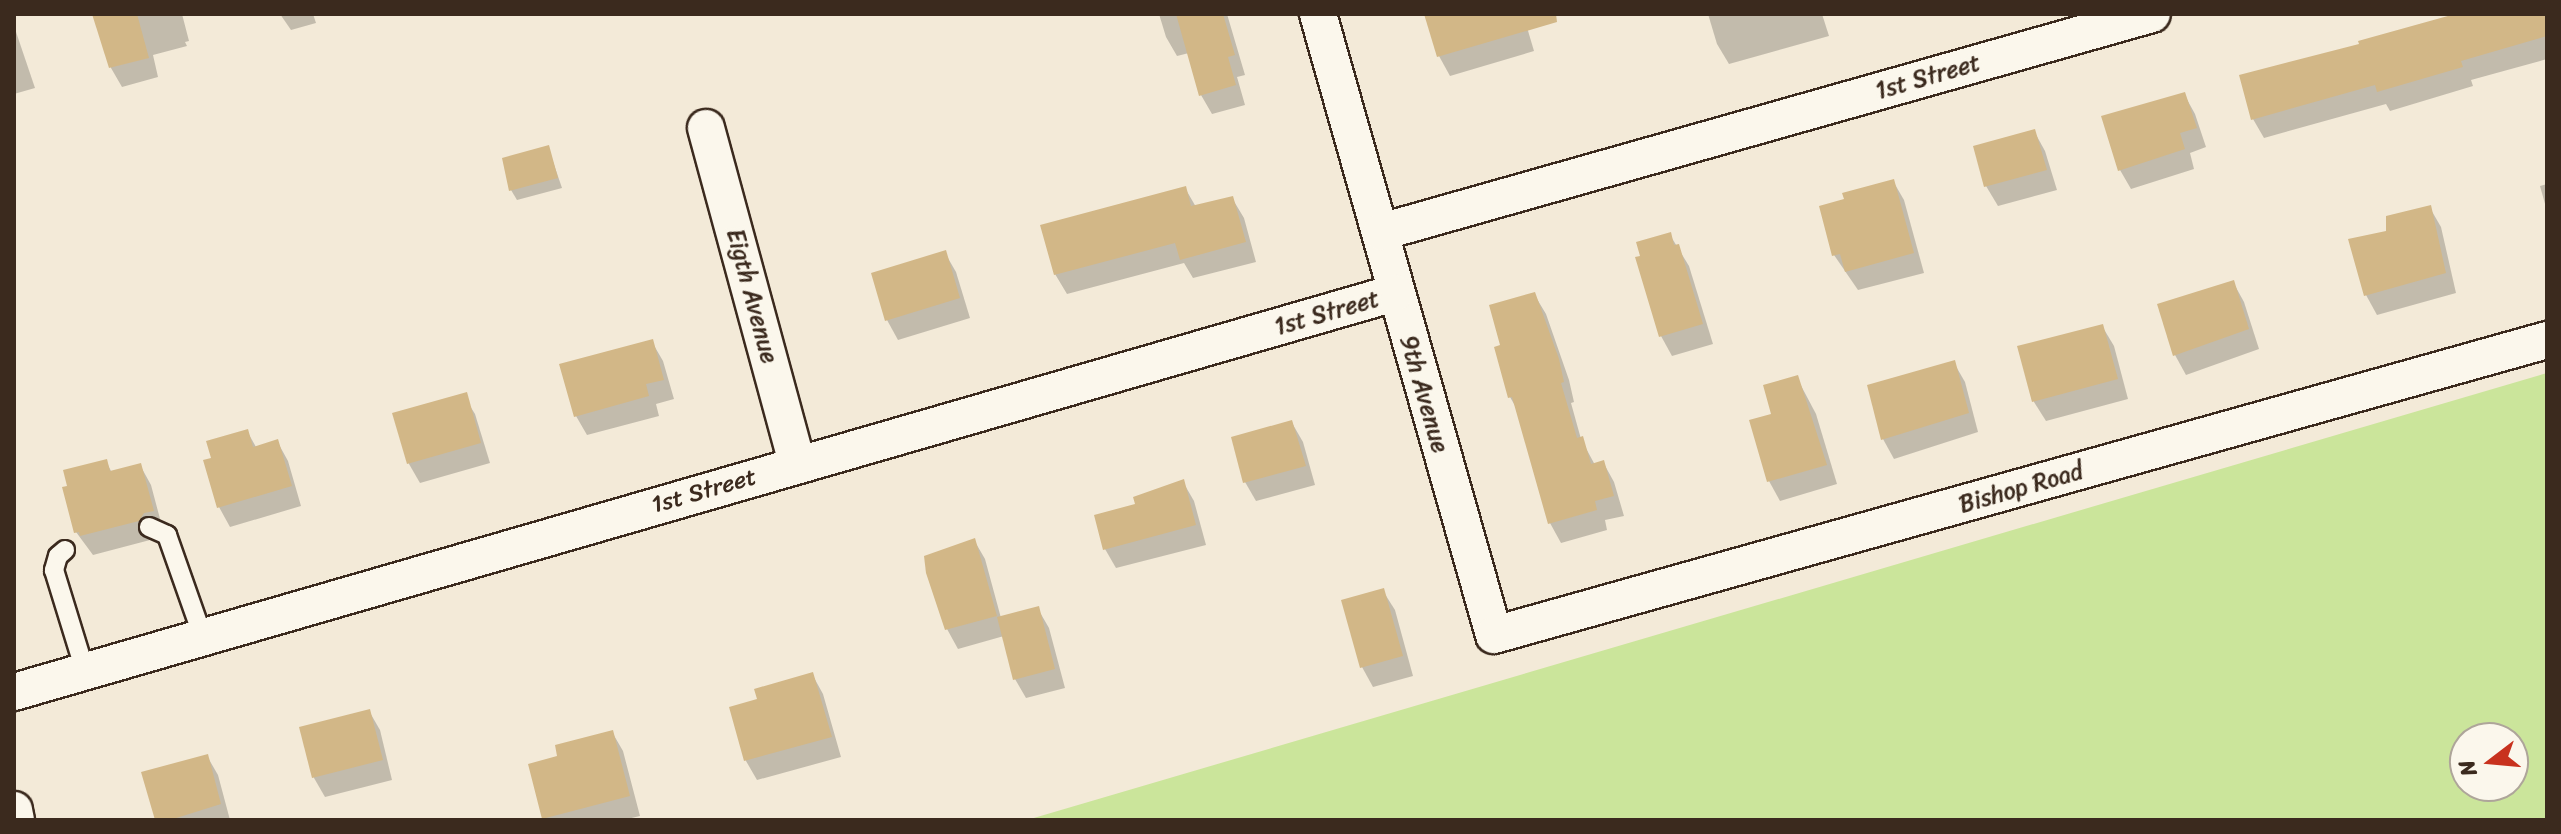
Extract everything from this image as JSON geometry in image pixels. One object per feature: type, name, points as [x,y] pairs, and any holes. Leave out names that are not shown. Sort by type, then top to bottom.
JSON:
[{"type":"street","name":"9th Avenue","points":[[1318,14],[1494,635]]},
{"type":"street","name":"1st Street","points":[[1381,232],[2152,14]]},
{"type":"street","name":"Eigth Avenue","points":[[706,128],[797,463]]},
{"type":"street","name":"1st Street","points":[[14,692],[797,463],[1395,293]]},
{"type":"street","name":"Bishop Road","points":[[1494,635],[2547,340]]},
{"type":"street","points":[[14,810],[16,820]]},
{"type":"lane","points":[[149,527],[167,535],[203,637]]},
{"type":"lane","points":[[65,550],[58,556],[54,570],[85,671]]},
{"type":"green space","points":[[2547,373],[2547,820],[1027,820]]},
{"type":"building","points":[[92,14],[137,14],[149,58],[109,68]]},
{"type":"building","points":[[1176,14],[1223,14],[1235,55],[1228,57],[1236,85],[1199,96]]},
{"type":"building","points":[[1424,14],[1556,14],[1557,22],[1437,57]]},
{"type":"building","points":[[2455,14],[2547,14],[2547,36],[2461,61],[2463,67],[2377,92],[2375,85],[2251,120],[2239,75],[2359,44],[2358,41]]},
{"type":"building","points":[[2185,92],[2197,128],[2180,133],[2185,149],[2118,171],[2101,116]]},
{"type":"building","points":[[2035,129],[2047,170],[1984,187],[1973,146]]},
{"type":"building","points":[[549,145],[558,178],[509,191],[502,158]]},
{"type":"building","points":[[1894,179],[1914,253],[1845,272],[1840,254],[1832,256],[1819,206],[1844,199],[1842,193]]},
{"type":"building","points":[[1186,186],[1191,206],[1233,196],[1246,242],[1180,260],[1175,243],[1054,275],[1040,225]]},
{"type":"building","points":[[2431,205],[2446,273],[2364,296],[2348,239],[2386,231],[2386,216]]},
{"type":"building","points":[[1671,232],[1674,245],[1679,244],[1703,324],[1659,337],[1635,257],[1640,256],[1636,242]]},
{"type":"building","points":[[946,250],[960,298],[885,321],[871,273]]},
{"type":"building","points":[[2234,280],[2249,329],[2173,356],[2157,304]]},
{"type":"building","points":[[1535,292],[1559,359],[1564,382],[1561,383],[1577,438],[1583,436],[1591,464],[1604,460],[1614,496],[1595,501],[1597,510],[1548,524],[1512,397],[1508,398],[1494,347],[1500,345],[1489,305]]},
{"type":"building","points":[[2103,324],[2118,379],[2032,402],[2017,346]]},
{"type":"building","points":[[653,339],[664,380],[646,384],[649,396],[574,417],[559,364]]},
{"type":"building","points":[[1955,360],[1969,413],[1881,440],[1867,385]]},
{"type":"building","points":[[1798,375],[1827,465],[1767,482],[1749,420],[1771,414],[1763,385]]},
{"type":"building","points":[[467,392],[481,443],[407,464],[392,413]]},
{"type":"building","points":[[1292,420],[1306,466],[1243,483],[1231,437]]},
{"type":"building","points":[[248,429],[253,447],[278,439],[292,486],[217,508],[203,460],[211,458],[206,441]]},
{"type":"building","points":[[107,459],[110,471],[141,463],[154,511],[144,513],[139,521],[80,536],[79,532],[74,533],[62,487],[67,486],[63,470]]},
{"type":"building","points":[[1184,479],[1196,525],[1103,550],[1094,515],[1135,504],[1133,497]]},
{"type":"building","points":[[975,538],[997,616],[945,630],[926,573],[924,556]]},
{"type":"building","points":[[1384,588],[1403,656],[1360,668],[1341,600]]},
{"type":"building","points":[[1039,606],[1055,669],[1013,680],[997,617]]},
{"type":"building","points":[[813,672],[832,737],[744,761],[729,707],[757,699],[754,689]]},
{"type":"building","points":[[370,709],[383,760],[312,778],[299,727]]},
{"type":"building","points":[[613,730],[630,796],[542,819],[528,764],[557,756],[555,745]]},
{"type":"building","points":[[208,754],[221,804],[170,820],[155,820],[141,772]]}]
